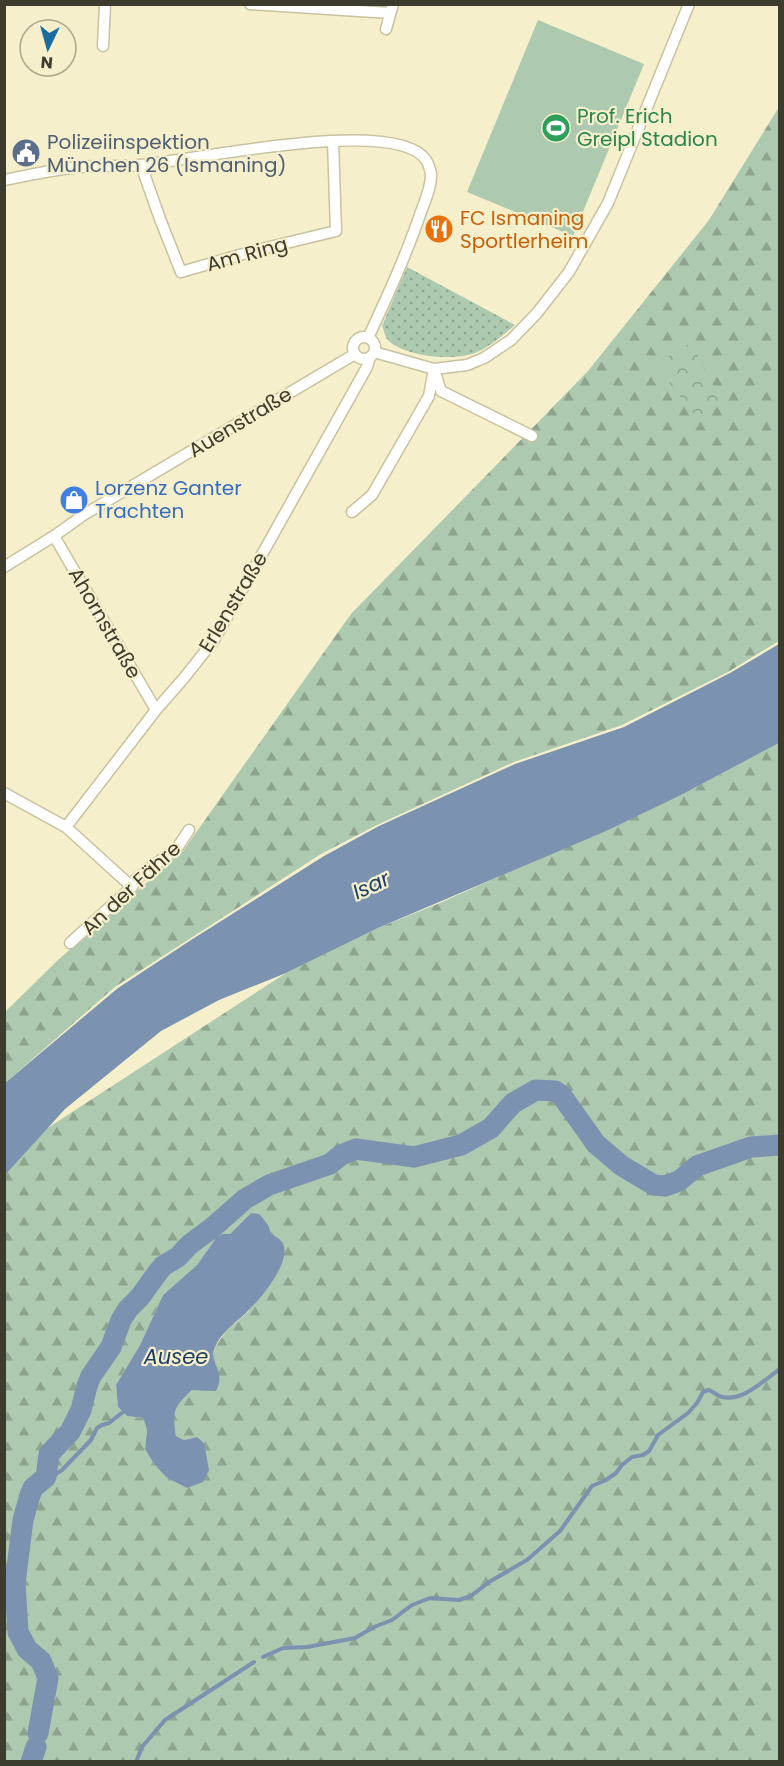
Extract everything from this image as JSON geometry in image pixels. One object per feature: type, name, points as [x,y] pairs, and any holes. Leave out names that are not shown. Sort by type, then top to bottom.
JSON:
[{"type":"street","points":[[103,45],[105,4]]},
{"type":"street","points":[[250,4],[392,9],[386,29]]},
{"type":"street","points":[[372,355],[373,342],[368,338],[360,338],[355,343],[355,354],[363,359],[372,355],[434,369],[467,365],[484,358],[511,340],[537,313],[569,272],[608,203],[689,4]]},
{"type":"street","points":[[4,180],[81,167],[141,165],[333,141],[385,142],[415,150],[426,160],[431,173],[425,200],[407,253],[368,338]]},
{"type":"street","name":"Am Ring","points":[[141,165],[181,272],[256,250],[336,231],[333,141]]},
{"type":"street","name":"Auenstraße","points":[[4,567],[85,514],[355,354]]},
{"type":"street","name":"Erlenstraße","points":[[66,827],[156,710],[214,640],[368,367],[372,355]]},
{"type":"street","points":[[434,369],[441,391],[532,436]]},
{"type":"street","points":[[352,512],[372,495],[429,396],[434,369]]},
{"type":"street","name":"Ahornstraße","points":[[54,536],[156,710]]},
{"type":"street","points":[[4,793],[66,827],[132,887]]},
{"type":"street","name":"An der Fähre","points":[[70,944],[132,887],[136,879],[177,848],[189,830]]},
{"type":"green space","name":"Prof. Erich Greipl Stadion","points":[[538,20],[644,64],[573,236],[467,192]]},
{"type":"green space","points":[[779,107],[779,641],[728,672],[622,725],[514,762],[377,825],[321,854],[115,987],[5,1083],[5,1012],[58,960],[183,851],[351,614],[588,371],[709,220]]},
{"type":"green space","points":[[407,267],[515,325],[487,347],[456,357],[417,354],[395,345],[387,339],[382,326]]},
{"type":"green space","points":[[691,342],[721,401],[700,421],[655,365]]},
{"type":"green space","points":[[779,743],[779,1761],[5,1762],[5,1175],[43,1131],[286,973],[378,928],[440,903],[683,794]],"holes":[[[251,1213],[267,1224],[271,1233],[282,1242],[282,1262],[272,1282],[248,1312],[227,1330],[215,1347],[213,1360],[192,1390],[178,1402],[173,1420],[176,1436],[184,1440],[197,1437],[166,1477],[154,1464],[145,1449],[147,1430],[143,1418],[127,1416],[118,1407],[116,1385],[140,1345],[163,1295],[197,1265],[216,1238],[222,1234],[230,1234]]]},
{"type":"water","name":"Isar","points":[[779,644],[779,743],[683,794],[606,831],[378,928],[286,973],[219,1000],[161,1031],[65,1109],[5,1175],[5,1083],[118,988],[324,856],[379,826],[515,764],[624,727],[730,673]]},
{"type":"water","name":"Ausee","points":[[251,1213],[259,1214],[271,1233],[282,1242],[283,1259],[266,1290],[225,1333],[215,1347],[213,1353],[220,1378],[216,1391],[192,1390],[178,1405],[174,1421],[176,1436],[184,1440],[197,1437],[204,1443],[209,1470],[203,1482],[187,1488],[166,1477],[154,1464],[145,1449],[147,1430],[143,1418],[127,1416],[118,1407],[116,1385],[140,1345],[163,1295],[197,1265],[216,1238],[222,1234],[230,1234]]},
{"type":"waterway","points":[[38,1733],[48,1678],[41,1661],[27,1649],[18,1632],[15,1583],[23,1520],[30,1495],[33,1488],[46,1477],[49,1454],[70,1432],[81,1410],[91,1376],[111,1347],[121,1320],[128,1309],[163,1266],[178,1257],[189,1245],[245,1199],[269,1185],[330,1164],[341,1155],[356,1149],[414,1157],[461,1145],[491,1128],[513,1103],[536,1090],[555,1091],[562,1096],[596,1144],[622,1166],[654,1185],[665,1186],[679,1181],[697,1166],[751,1147],[780,1145]]},
{"type":"waterway","points":[[212,1228],[216,1238]]},
{"type":"waterway","points":[[263,1657],[283,1648],[307,1647],[355,1638],[392,1620],[412,1605],[430,1598],[459,1600],[471,1596],[489,1582],[527,1560],[560,1531],[592,1486],[616,1473],[632,1457],[649,1451],[658,1435],[688,1413],[703,1392],[709,1390],[722,1397],[730,1398],[738,1396],[753,1389],[780,1369]]},
{"type":"waterway","points":[[46,1477],[53,1476],[62,1470],[91,1440],[97,1428],[109,1423],[123,1412]]},
{"type":"waterway","points":[[136,1762],[142,1747],[165,1720],[254,1662]]},
{"type":"waterway","points":[[31,1762],[36,1747]]},
{"type":"place","name":"Prof. Erich Greipl Stadion","points":[[556,128]]},
{"type":"place","name":"Polizeiinspektion München 26 (Ismaning)","points":[[26,153]]},
{"type":"place","name":"FC Ismaning Sportlerheim","points":[[439,229]]},
{"type":"place","name":"Lorzenz Ganter Trachten","points":[[74,500]]}]
